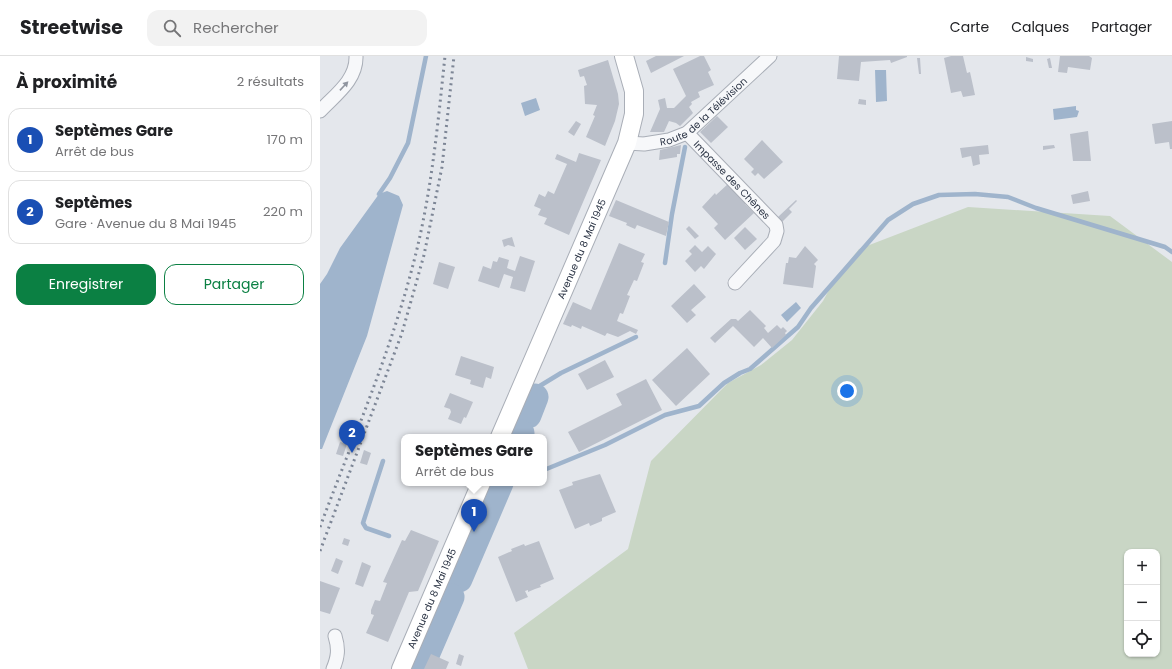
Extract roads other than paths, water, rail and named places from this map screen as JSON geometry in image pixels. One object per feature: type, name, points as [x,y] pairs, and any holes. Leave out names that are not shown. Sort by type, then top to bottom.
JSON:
[{"type":"main road","name":"Avenue du 8 Mai 1945","points":[[501,434],[627,143],[634,114],[634,91],[624,56]]},
{"type":"main road","name":"Avenue du 8 Mai 1945","points":[[401,669],[480,486]]},
{"type":"street","points":[[320,111],[351,78],[355,68],[356,56]]},
{"type":"street","name":"Route de la Télévision","points":[[627,143],[644,144],[669,140],[688,133],[770,56]]},
{"type":"street","name":"Impasse des Chênes","points":[[688,133],[776,225],[777,231],[774,240],[735,283]]},
{"type":"street","points":[[333,669],[338,658],[338,647],[335,636]]},
{"type":"water","points":[[875,70],[886,70],[887,101],[876,102]]},
{"type":"water","points":[[536,98],[540,110],[525,116],[521,103]]},
{"type":"water","points":[[1076,106],[1076,110],[1079,111],[1077,117],[1054,120],[1053,109]]},
{"type":"water","points":[[387,191],[399,196],[403,205],[367,336],[322,449],[320,449],[320,284],[327,274],[340,248],[379,194]]},
{"type":"water","points":[[796,302],[801,308],[787,322],[781,315]]},
{"type":"waterway","points":[[379,194],[390,178],[408,143],[426,56]]},
{"type":"waterway","points":[[665,263],[672,214],[685,147]]},
{"type":"waterway","points":[[547,469],[605,445],[665,415],[699,406],[724,383],[740,373],[750,369],[798,327],[811,308],[888,220],[913,204],[939,195],[975,194],[1008,197],[1036,208],[1165,247],[1172,252]]},
{"type":"waterway","points":[[538,387],[561,373],[636,337]]},
{"type":"waterway","points":[[528,415],[535,397]]},
{"type":"waterway","points":[[383,461],[363,523],[366,528],[389,536]]},
{"type":"waterway","points":[[459,579],[499,486]]},
{"type":"waterway","points":[[420,669],[451,597]]},
{"type":"railway","points":[[320,527],[384,357],[407,288],[422,229],[437,130],[445,56]]},
{"type":"railway","points":[[320,551],[402,333],[424,255],[442,167],[454,56]]},
{"type":"place","name":"Septèmes","points":[[352,453]]},
{"type":"place","name":"Septèmes Gare","points":[[474,532]]}]
